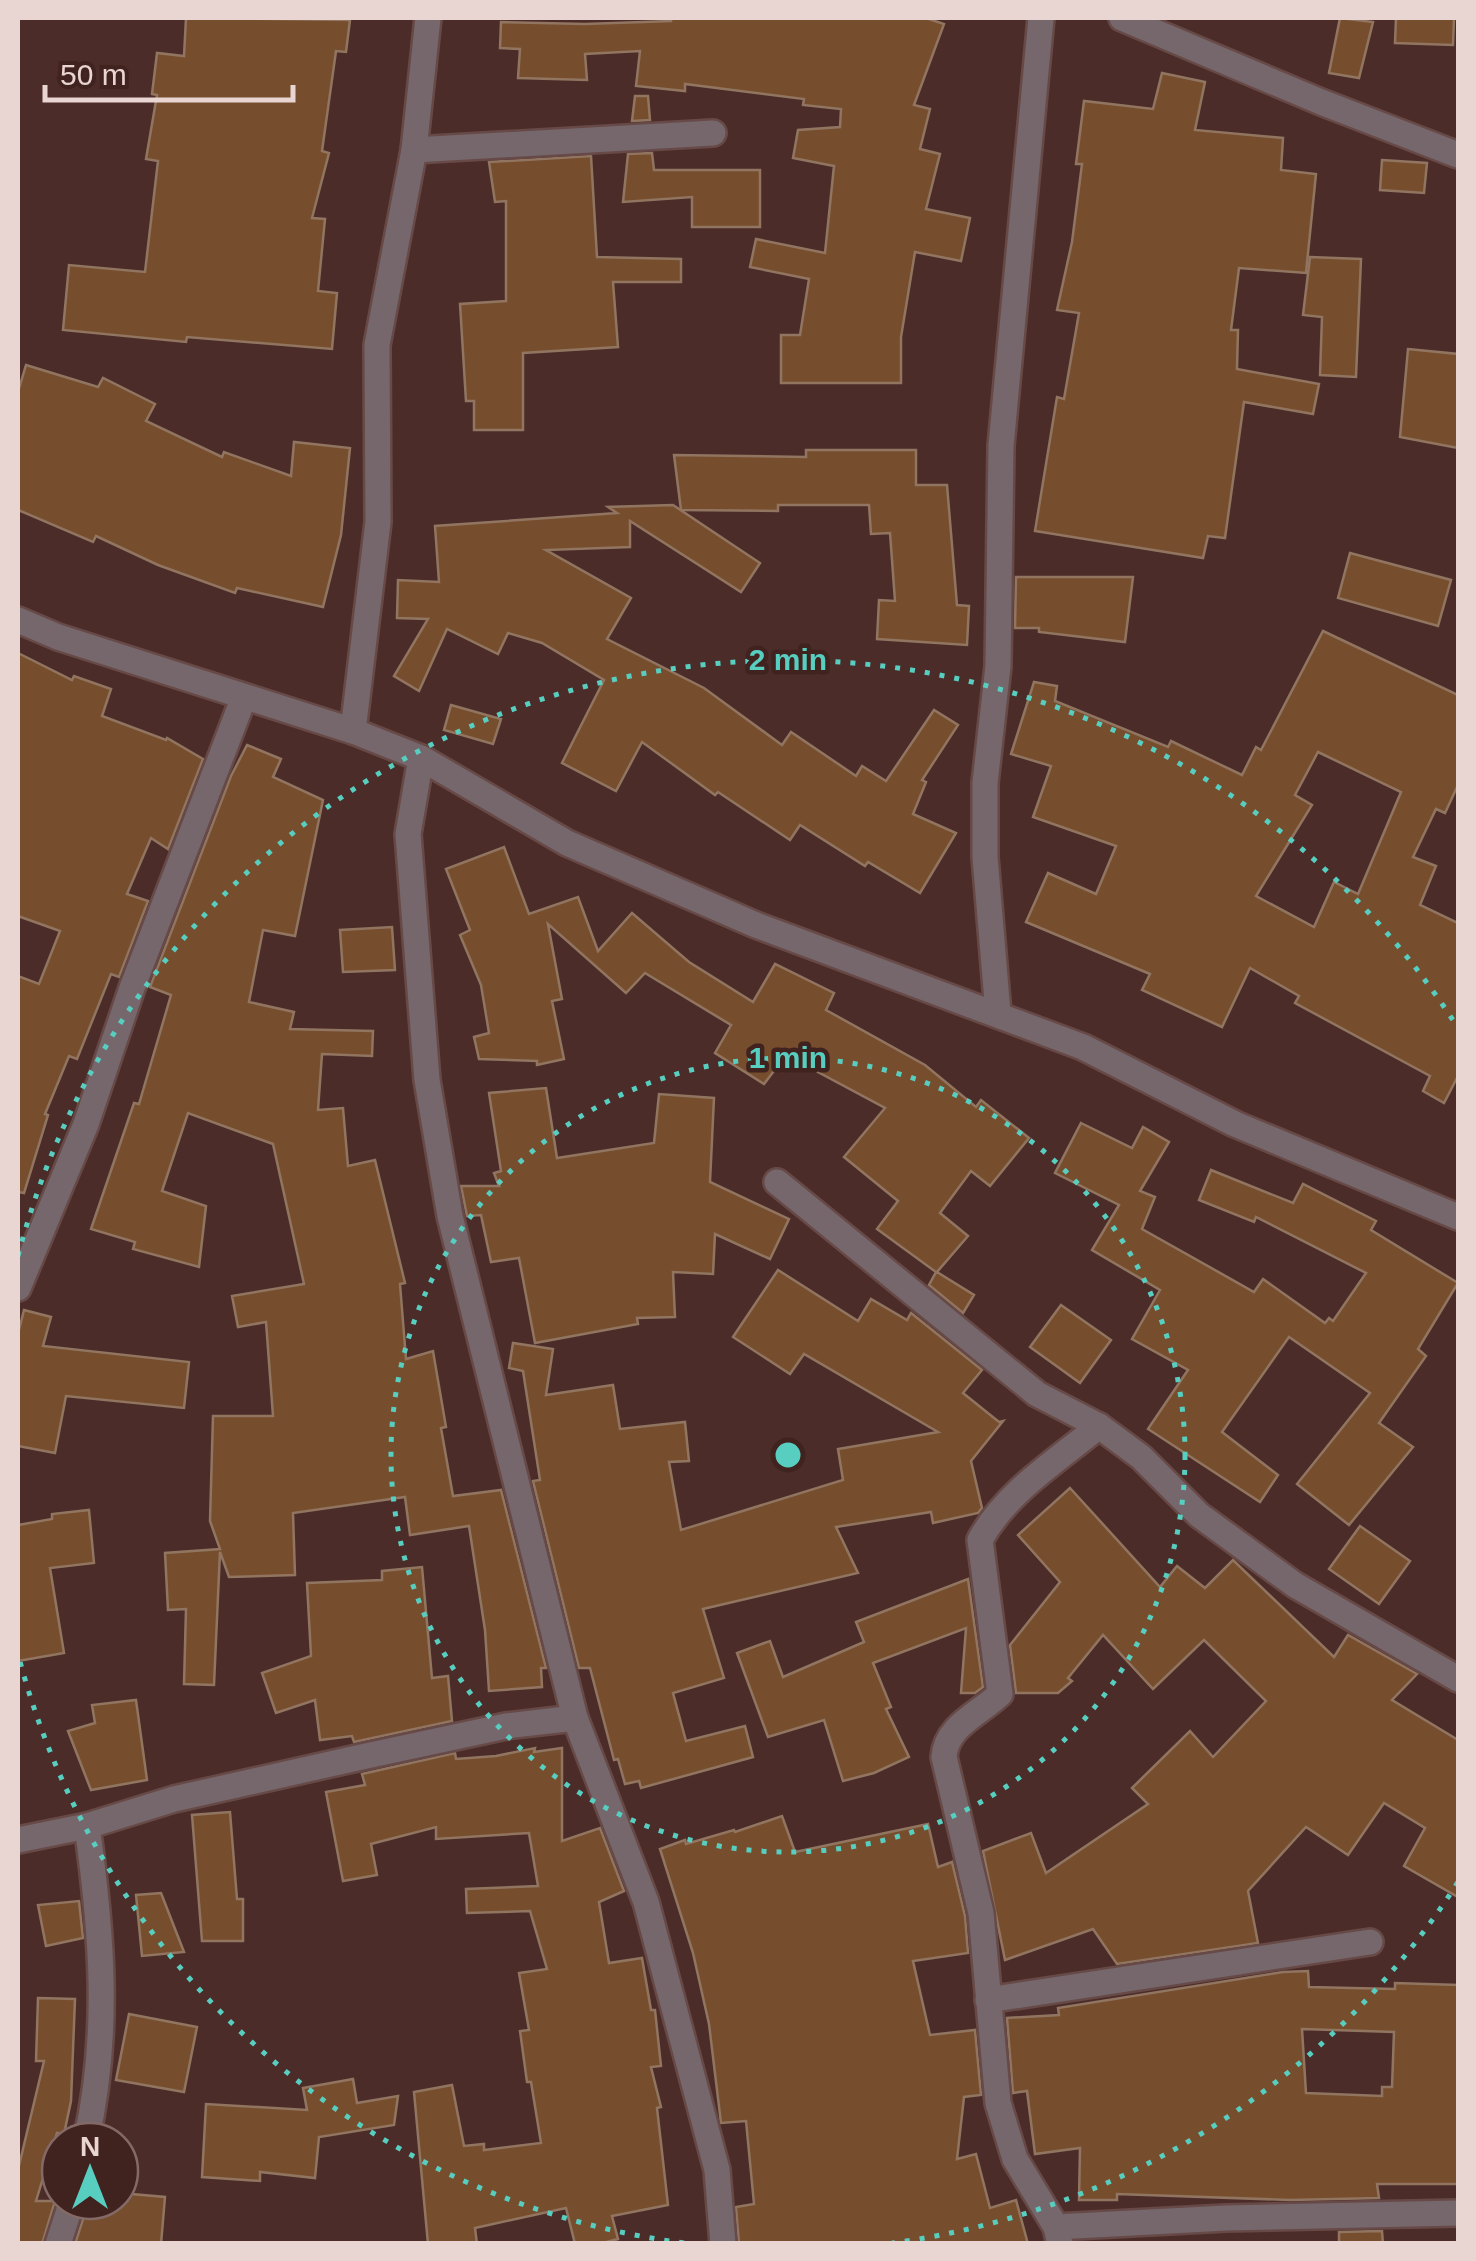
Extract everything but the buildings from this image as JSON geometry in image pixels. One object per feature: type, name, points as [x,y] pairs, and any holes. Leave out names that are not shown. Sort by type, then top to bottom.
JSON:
[{"type":"street","points":[[353,731],[378,522],[377,345],[414,150],[428,18]]},
{"type":"street","points":[[998,1013],[985,857],[985,783],[998,666],[1001,446],[1041,18]]},
{"type":"street","points":[[1122,18],[1458,155]]},
{"type":"street","points":[[414,150],[713,133]]},
{"type":"street","points":[[18,620],[58,637],[353,731],[421,758],[567,843],[756,925],[1083,1047],[1235,1124],[1458,1217]]},
{"type":"street","points":[[18,1288],[86,1124],[132,988],[244,697]]},
{"type":"street","points":[[421,758],[408,834],[427,1080],[450,1216],[575,1718],[646,1902],[717,2170],[723,2244]]},
{"type":"street","points":[[777,1182],[1038,1394],[1099,1426],[1141,1457],[1200,1515],[1296,1585],[1458,1680]]},
{"type":"street","points":[[1099,1426],[1014,1496],[989,1523],[980,1540],[1000,1694],[955,1729],[945,1742],[944,1757],[982,1912],[998,2103],[1015,2159],[1058,2235],[1226,2218],[1458,2213]]},
{"type":"street","points":[[18,1840],[366,1756],[506,1726],[575,1718]]},
{"type":"street","points":[[87,1826],[100,1921],[102,1988],[91,2121]]},
{"type":"street","points":[[988,2000],[1370,1942]]}]
